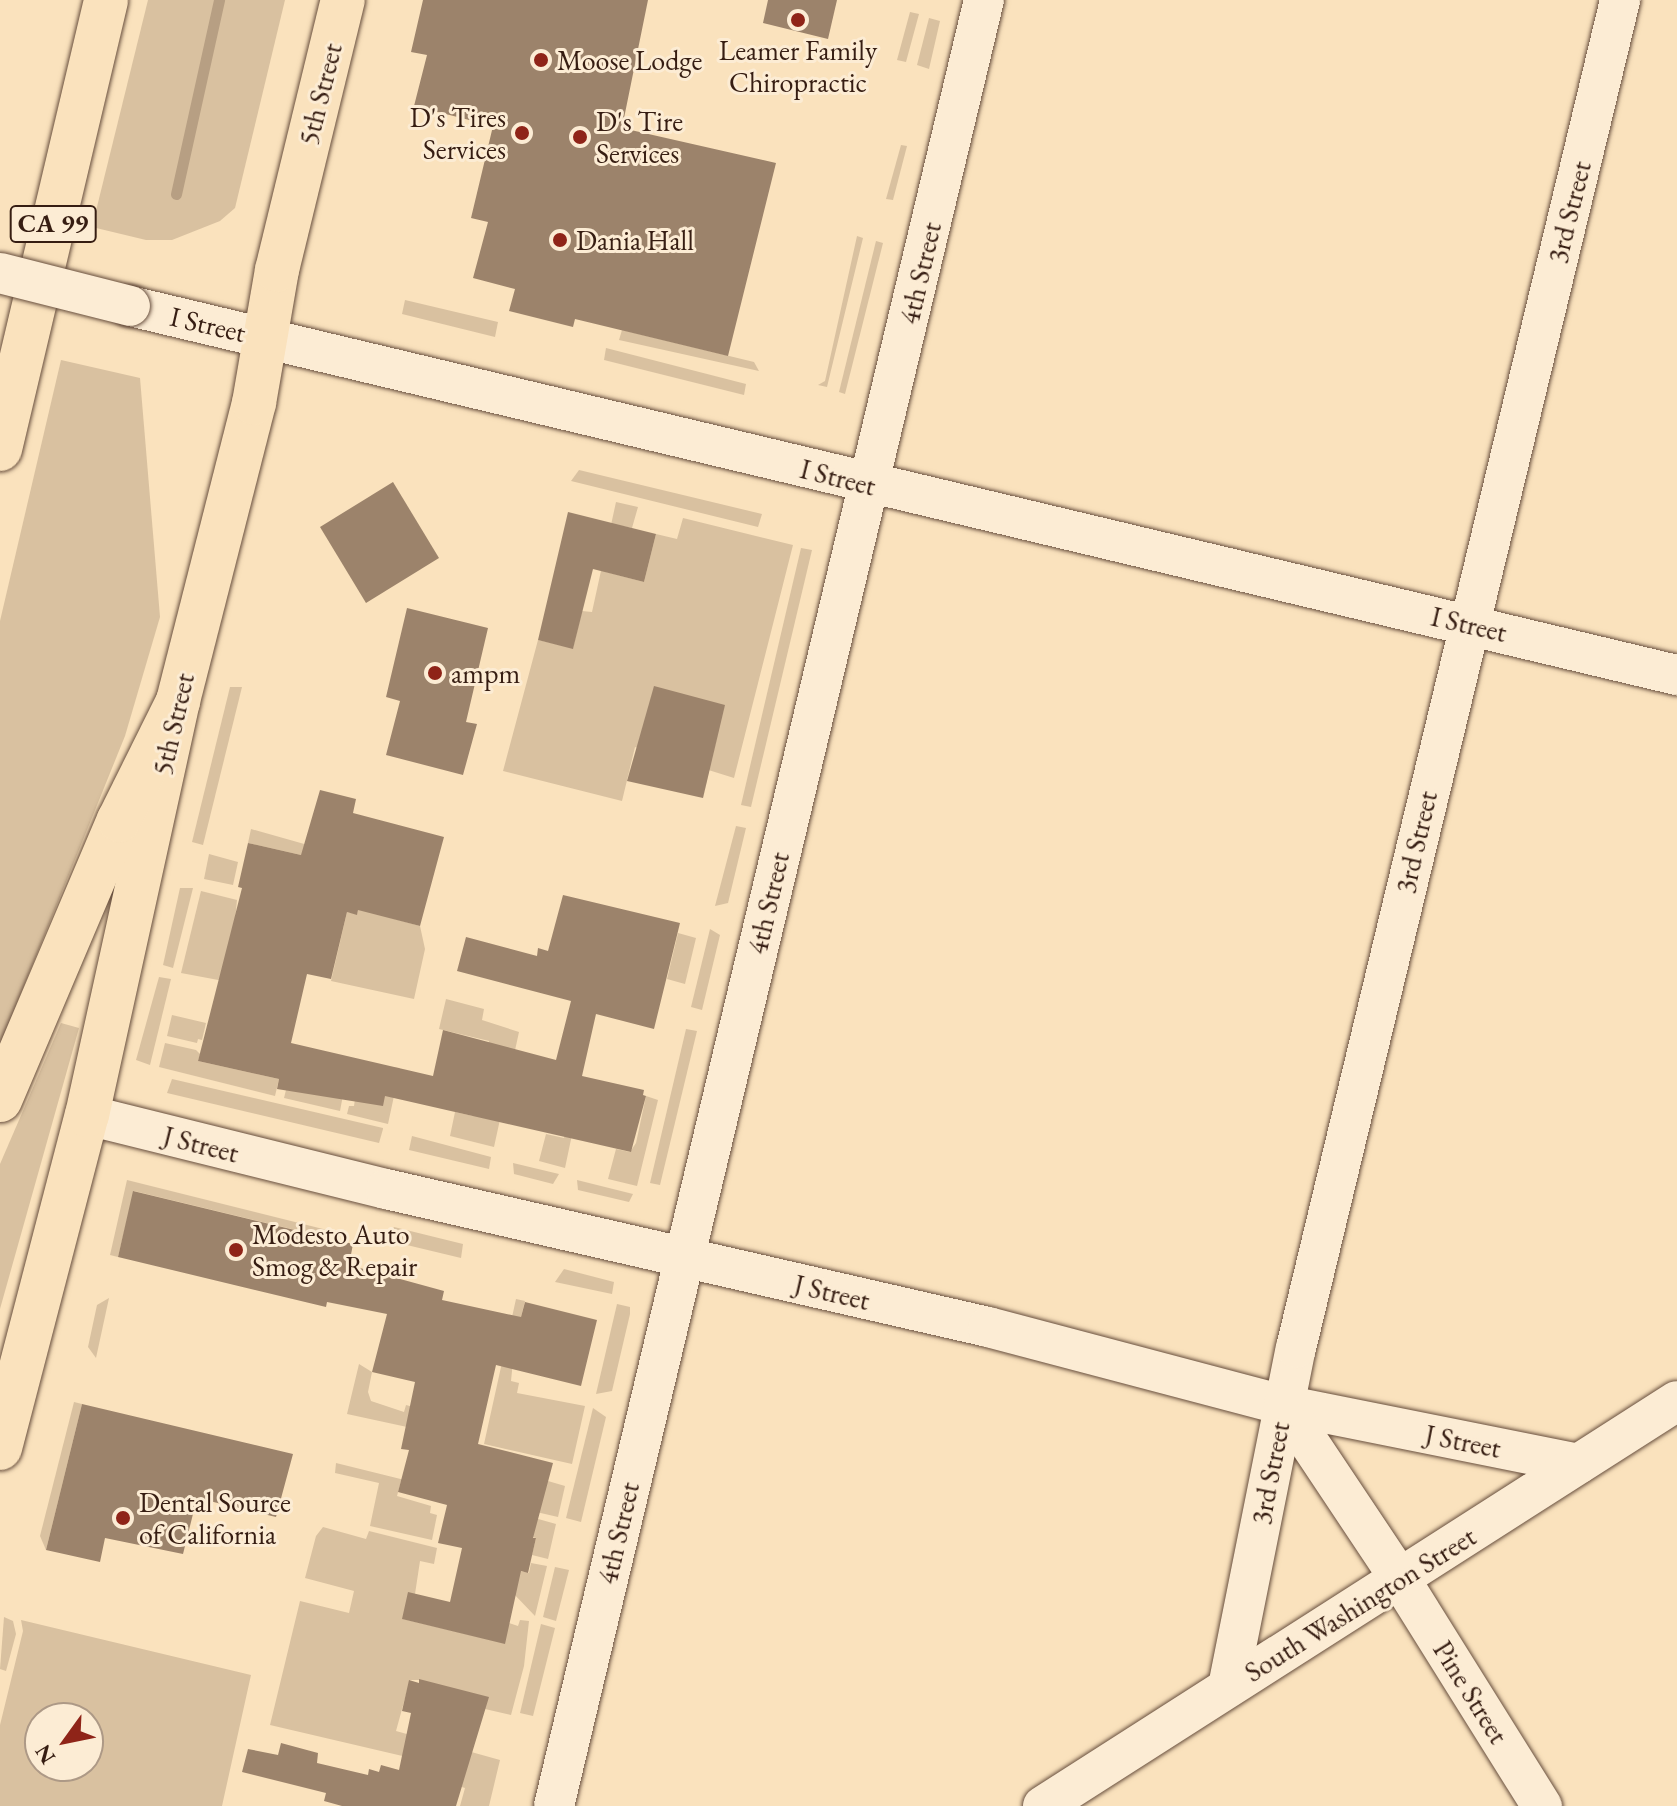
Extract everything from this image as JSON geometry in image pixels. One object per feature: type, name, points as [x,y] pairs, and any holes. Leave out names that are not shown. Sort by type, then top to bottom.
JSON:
[{"type":"main road","name":"CA 99","points":[[0,449],[106,0]]},
{"type":"main road","name":"5th Street","points":[[0,1448],[87,1115],[178,701],[254,403],[277,270],[343,0]]},
{"type":"main road","points":[[0,1100],[119,820],[178,701]]},
{"type":"street","name":"4th Street","points":[[554,1806],[852,548],[871,486],[984,0]]},
{"type":"street","name":"3rd Street","points":[[1228,1687],[1284,1405],[1620,0]]},
{"type":"street","name":"I Street","points":[[0,273],[557,406],[871,486],[1677,675]]},
{"type":"street","name":"J Street","points":[[87,1115],[371,1185],[988,1327],[1284,1405],[1578,1464]]},
{"type":"street","name":"South Washington Street","points":[[1043,1806],[1677,1401]]},
{"type":"street","name":"Pine Street","points":[[1284,1405],[1400,1579],[1542,1806]]},
{"type":"shaded area","points":[[148,0],[285,0],[235,208],[220,221],[172,240],[146,240],[92,227]]},
{"type":"shaded area","points":[[910,12],[919,14],[906,62],[897,60]]},
{"type":"shaded area","points":[[929,18],[940,21],[929,69],[917,65]]},
{"type":"shaded area","points":[[901,145],[907,146],[893,200],[886,199]]},
{"type":"shaded area","points":[[857,236],[863,238],[827,387],[818,385],[825,381]]},
{"type":"shaded area","points":[[876,241],[883,243],[845,394],[839,392]]},
{"type":"shaded area","points":[[405,300],[498,322],[495,337],[402,314]]},
{"type":"shaded area","points":[[622,330],[754,362],[759,371],[619,340]]},
{"type":"shaded area","points":[[606,348],[746,384],[744,395],[604,360]]},
{"type":"shaded area","points":[[61,360],[140,378],[160,617],[125,736],[0,1045],[0,621]]},
{"type":"shaded area","points":[[579,470],[762,514],[758,527],[571,481]]},
{"type":"shaded area","points":[[616,502],[638,507],[632,528],[617,525],[606,572],[644,582],[656,534],[677,539],[683,518],[793,545],[734,778],[635,747],[622,801],[503,771],[538,640],[573,648],[582,611],[592,612]]},
{"type":"shaded area","points":[[801,548],[812,550],[751,807],[741,805]]},
{"type":"shaded area","points":[[230,687],[242,687],[203,845],[192,842]]},
{"type":"shaded area","points":[[736,826],[746,828],[728,903],[715,906]]},
{"type":"shaded area","points":[[251,829],[403,872],[391,918],[420,926],[425,949],[414,999],[331,981],[347,912],[357,914],[367,870],[248,843]]},
{"type":"shaded area","points":[[209,854],[238,862],[233,885],[204,879]]},
{"type":"shaded area","points":[[180,888],[193,888],[173,968],[163,965]]},
{"type":"shaded area","points":[[201,891],[237,900],[229,982],[181,973]]},
{"type":"shaded area","points":[[710,929],[720,935],[702,1010],[691,1007]]},
{"type":"shaded area","points":[[678,933],[696,938],[685,984],[667,979]]},
{"type":"shaded area","points":[[159,977],[171,979],[150,1065],[136,1060]]},
{"type":"shaded area","points":[[446,999],[484,1009],[482,1020],[519,1032],[494,1147],[450,1136],[455,1112],[473,1116],[489,1041],[439,1029]]},
{"type":"shaded area","points":[[172,1015],[206,1023],[202,1040],[198,1039],[197,1043],[167,1036]]},
{"type":"shaded area","points":[[61,1023],[79,1028],[0,1309],[0,1164]]},
{"type":"shaded area","points":[[686,1029],[697,1031],[660,1185],[650,1183]]},
{"type":"shaded area","points":[[165,1043],[196,1050],[200,1054],[198,1061],[279,1079],[275,1096],[159,1067]]},
{"type":"shaded area","points":[[391,1067],[400,1068],[388,1124],[347,1114],[349,1106],[354,1106],[355,1099]]},
{"type":"shaded area","points":[[172,1079],[383,1129],[379,1143],[167,1093]]},
{"type":"shaded area","points":[[576,1085],[582,1087],[565,1168],[539,1161],[546,1134],[564,1138]]},
{"type":"shaded area","points":[[286,1090],[343,1095],[340,1111],[284,1098]]},
{"type":"shaded area","points":[[646,1096],[658,1100],[637,1186],[608,1179],[616,1149],[630,1152],[636,1143]]},
{"type":"shaded area","points":[[412,1136],[491,1157],[489,1169],[409,1150]]},
{"type":"shaded area","points":[[513,1163],[559,1174],[553,1184],[514,1174]]},
{"type":"shaded area","points":[[127,1180],[331,1231],[329,1238],[134,1191],[118,1257],[110,1255]]},
{"type":"shaded area","points":[[577,1180],[633,1194],[629,1202],[578,1190]]},
{"type":"shaded area","points":[[394,1227],[463,1244],[461,1258],[386,1240]]},
{"type":"shaded area","points":[[564,1269],[614,1282],[612,1294],[555,1282]]},
{"type":"shaded area","points":[[109,1298],[96,1358],[88,1347],[97,1305]]},
{"type":"shaded area","points":[[516,1299],[525,1301],[515,1341],[511,1381],[519,1383],[517,1393],[585,1406],[572,1464],[484,1444]]},
{"type":"shaded area","points":[[617,1304],[630,1307],[630,1314],[612,1391],[596,1394]]},
{"type":"shaded area","points":[[359,1364],[372,1372],[368,1392],[371,1401],[404,1412],[406,1405],[425,1410],[421,1430],[347,1414]]},
{"type":"shaded area","points":[[74,1402],[82,1404],[46,1550],[40,1536]]},
{"type":"shaded area","points":[[593,1408],[606,1417],[581,1522],[566,1518]]},
{"type":"shaded area","points":[[336,1463],[437,1488],[401,1481],[397,1496],[431,1506],[430,1513],[437,1515],[432,1540],[370,1526],[379,1483],[335,1473]]},
{"type":"shaded area","points":[[548,1481],[565,1486],[558,1517],[532,1511]]},
{"type":"shaded area","points":[[506,1510],[556,1524],[548,1559],[532,1555],[536,1538],[470,1522]]},
{"type":"shaded area","points":[[323,1527],[366,1539],[369,1531],[437,1548],[434,1564],[420,1561],[415,1594],[403,1619],[504,1643],[509,1623],[518,1626],[520,1620],[529,1621],[524,1666],[511,1715],[485,1709],[419,1680],[410,1680],[396,1731],[500,1760],[489,1806],[460,1806],[465,1788],[455,1785],[458,1769],[270,1725],[300,1601],[349,1613],[354,1591],[305,1578],[316,1536]]},
{"type":"shaded area","points":[[531,1563],[547,1566],[535,1616],[512,1592],[520,1571],[529,1573]]},
{"type":"shaded area","points":[[555,1567],[569,1570],[556,1621],[543,1617]]},
{"type":"shaded area","points":[[4,1617],[13,1621],[16,1634],[6,1671],[0,1669]]},
{"type":"shaded area","points":[[21,1620],[251,1675],[222,1806],[0,1806],[0,1725],[23,1631]]},
{"type":"shaded area","points":[[541,1624],[555,1628],[533,1716],[520,1713]]},
{"type":"building","points":[[423,0],[648,0],[622,128],[776,163],[728,356],[575,319],[573,327],[509,311],[515,289],[473,278],[488,222],[471,218],[493,126],[414,106],[427,55],[411,52]]},
{"type":"building","name":"Leamer Family Chiropractic","points":[[768,0],[837,0],[828,39],[763,23]]},
{"type":"building","points":[[393,482],[439,558],[366,603],[320,527]]},
{"type":"building","points":[[568,512],[656,534],[644,582],[593,569],[573,649],[538,640]]},
{"type":"building","name":"ampm","points":[[407,608],[488,628],[466,722],[477,724],[463,775],[386,755],[400,701],[386,697]]},
{"type":"building","points":[[654,686],[725,705],[703,798],[627,781]]},
{"type":"building","points":[[320,790],[356,799],[353,813],[444,837],[420,926],[358,910],[357,915],[347,912],[331,979],[307,974],[291,1043],[433,1076],[443,1030],[556,1060],[571,1001],[457,971],[466,937],[537,956],[538,948],[548,951],[563,895],[680,923],[654,1029],[596,1014],[582,1076],[644,1090],[643,1095],[646,1096],[631,1152],[385,1096],[383,1106],[277,1089],[279,1079],[198,1061],[242,888],[238,887],[248,843],[301,855]]},
{"type":"building","points":[[133,1191],[353,1244],[349,1265],[444,1291],[442,1300],[521,1317],[525,1302],[597,1320],[581,1386],[496,1365],[478,1444],[553,1463],[533,1538],[536,1538],[528,1573],[521,1571],[505,1644],[402,1619],[408,1592],[450,1602],[462,1548],[438,1543],[447,1505],[398,1492],[409,1450],[401,1449],[415,1382],[372,1372],[387,1314],[327,1302],[326,1307],[118,1257]]},
{"type":"building","points":[[82,1404],[293,1454],[276,1517],[197,1498],[183,1554],[105,1538],[100,1562],[46,1550]]},
{"type":"building","points":[[419,1679],[489,1697],[456,1806],[342,1806],[324,1801],[326,1793],[242,1772],[248,1749],[278,1755],[281,1743],[318,1753],[317,1763],[368,1775],[369,1769],[379,1772],[381,1765],[399,1770],[411,1713],[402,1711],[409,1680],[419,1683]]},
{"type":"waterway","points":[[176,194],[219,0]]},
{"type":"place","name":"Leamer Family Chiropractic","points":[[798,20]]},
{"type":"place","name":"Moose Lodge","points":[[541,60]]},
{"type":"place","name":"D's Tires Services","points":[[522,133]]},
{"type":"place","name":"D's Tire Services","points":[[580,137]]},
{"type":"place","name":"Dania Hall","points":[[560,240]]},
{"type":"place","name":"ampm","points":[[435,673]]},
{"type":"place","name":"Modesto Auto Smog & Repair","points":[[236,1250]]},
{"type":"place","name":"Dental Source of California","points":[[123,1518]]}]
